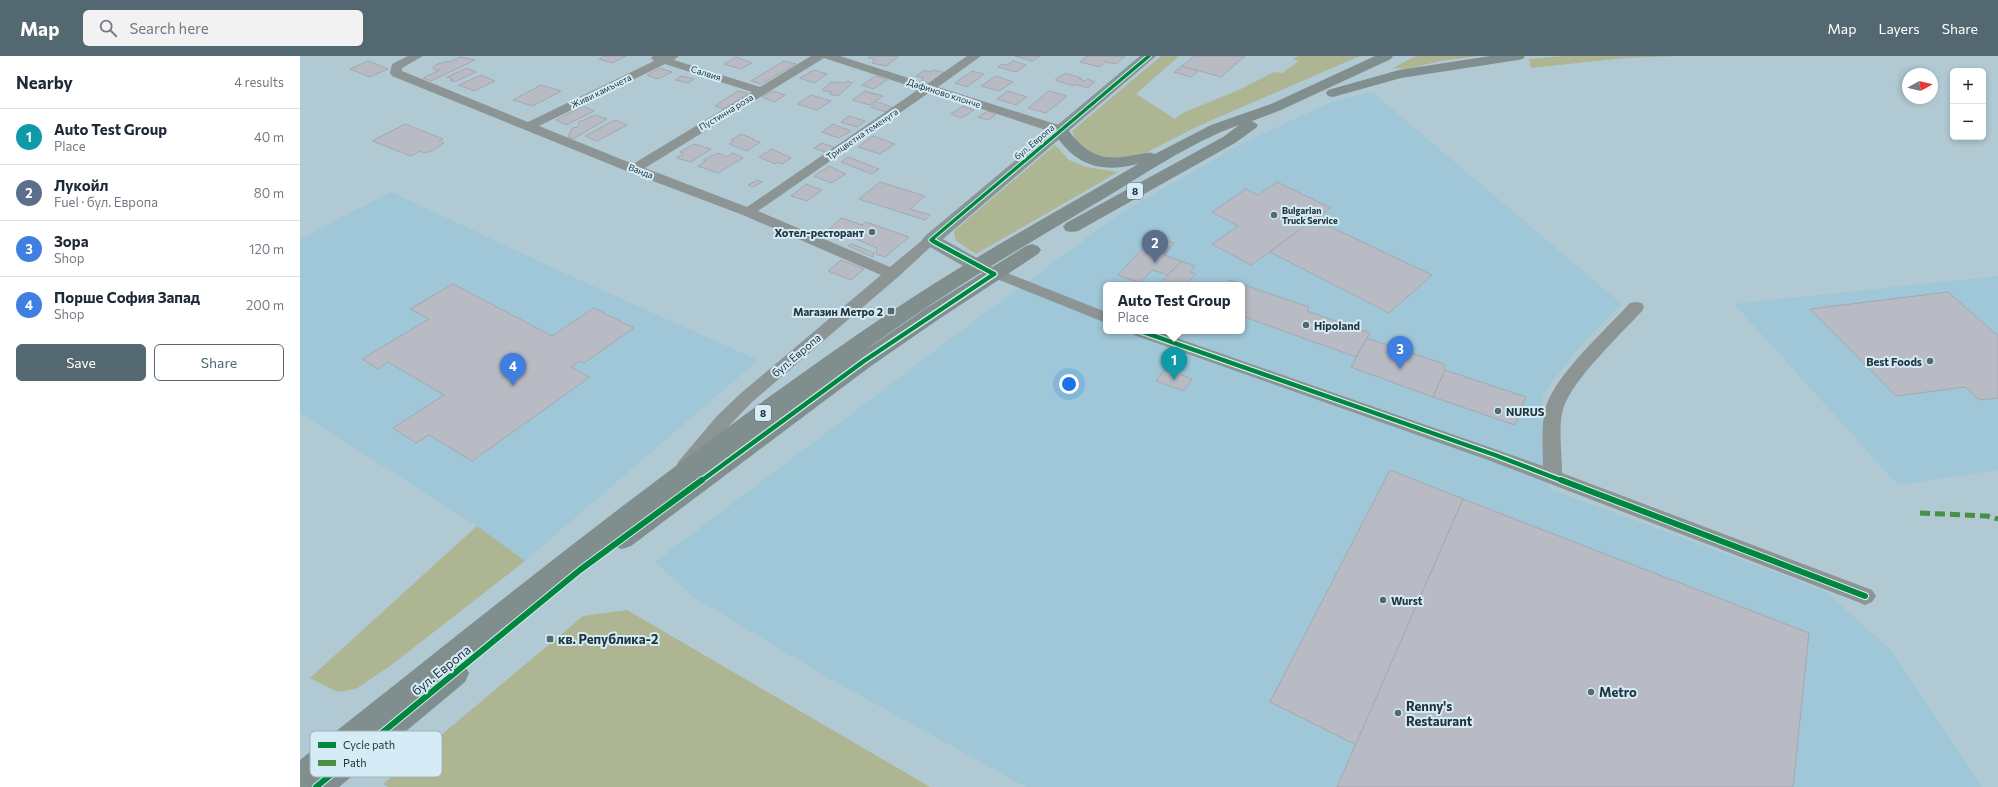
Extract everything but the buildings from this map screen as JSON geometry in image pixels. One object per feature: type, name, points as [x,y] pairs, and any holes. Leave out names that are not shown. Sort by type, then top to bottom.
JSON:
[{"type":"main road","name":"8","points":[[568,571],[932,314],[985,270],[1173,151],[1217,128],[1276,107],[1386,56]]},
{"type":"main road","points":[[1256,121],[1342,90],[1399,74],[1518,56]]},
{"type":"main road","name":"8","points":[[568,571],[674,480],[730,437],[891,321],[1229,140],[1276,107]]},
{"type":"main road","points":[[1060,130],[1068,143],[1080,154],[1093,161],[1110,164],[1129,163],[1173,151]]},
{"type":"main road","name":"бул. Европа","points":[[362,731],[568,571]]},
{"type":"main road","name":"бул. Европа","points":[[381,731],[568,571]]},
{"type":"main road","name":"бул. Европа","points":[[300,779],[310,771]]},
{"type":"main road","name":"бул. Европа","points":[[316,787],[328,777]]},
{"type":"street","name":"Ванда","points":[[417,56],[396,66],[396,73],[634,169],[748,212],[893,274]]},
{"type":"street","name":"Салвия","points":[[650,56],[668,58],[762,90]]},
{"type":"street","name":"Пустинна роза","points":[[634,169],[819,56]]},
{"type":"street","name":"Дафиново клонче","points":[[828,56],[1060,130]]},
{"type":"street","name":"Трицветна теменуга","points":[[748,212],[975,56]]},
{"type":"street","name":"бул. Европа","points":[[674,480],[722,421],[746,398],[1149,56]]},
{"type":"street","name":"Живи камъчета","points":[[529,126],[668,58]]},
{"type":"street","points":[[931,240],[985,270],[1103,317]]},
{"type":"street","points":[[1553,477],[1554,410],[1558,398],[1582,368],[1636,307]]},
{"type":"street","points":[[1149,334],[1291,382],[1553,477],[1865,596]]},
{"type":"shaded area","points":[[1372,92],[1622,304],[1581,345],[1542,395],[1550,489],[1825,591],[1892,651],[1982,787],[1026,787],[825,676],[694,597],[655,562],[973,322],[1122,212],[1249,140],[1332,102]]},
{"type":"shaded area","points":[[391,192],[575,278],[758,360],[525,561],[477,526],[300,413],[300,239]]},
{"type":"shaded area","points":[[1998,276],[1998,470],[1898,485],[1734,304]]},
{"type":"green space","points":[[1161,56],[1179,56],[1136,94],[1175,119],[1183,113],[1241,89],[1274,72],[1282,73],[1299,61],[1293,59],[1298,56],[1360,56],[1196,127],[1140,156],[1116,159],[1093,154],[1078,145],[1072,131]]},
{"type":"green space","points":[[1416,56],[1479,56],[1441,61],[1406,69],[1393,68]]},
{"type":"green space","points":[[1565,56],[1679,56],[1624,58],[1531,68],[1529,59]]},
{"type":"green space","points":[[1055,145],[1069,160],[1086,167],[1118,172],[976,254],[956,241],[954,231]]},
{"type":"green space","points":[[477,526],[525,561],[390,666],[356,689],[338,692],[310,678]]},
{"type":"green space","points":[[627,610],[930,787],[388,787],[383,784],[391,777],[442,777],[442,734],[583,616]]},
{"type":"marked path","points":[[1920,513],[1987,516],[1998,519]]},
{"type":"cycle path","points":[[994,274],[931,240],[1149,56]]},
{"type":"cycle path","points":[[384,731],[580,570],[864,361],[932,314],[994,274]]},
{"type":"cycle path","points":[[1149,334],[1495,455],[1865,596]]},
{"type":"cycle path","points":[[316,787],[328,777]]},
{"type":"place","name":"Bulgarian Truck Service","points":[[1274,215]]},
{"type":"place","name":"Хотел-ресторант","points":[[872,232]]},
{"type":"place","name":"Лукойл","points":[[1155,263]]},
{"type":"place","name":"Магазин Метро 2","points":[[891,311]]},
{"type":"place","name":"Hipoland","points":[[1306,325]]},
{"type":"place","name":"Best Foods","points":[[1930,361]]},
{"type":"place","name":"Зора","points":[[1400,369]]},
{"type":"place","name":"Auto Test Group","points":[[1174,380]]},
{"type":"place","name":"Порше София Запад","points":[[513,386]]},
{"type":"place","name":"NURUS","points":[[1498,411]]},
{"type":"place","name":"Wurst","points":[[1383,600]]},
{"type":"place","name":"кв. Република-2","points":[[550,639]]},
{"type":"place","name":"Metro","points":[[1591,692]]},
{"type":"place","name":"Renny's Restaurant","points":[[1398,713]]}]
